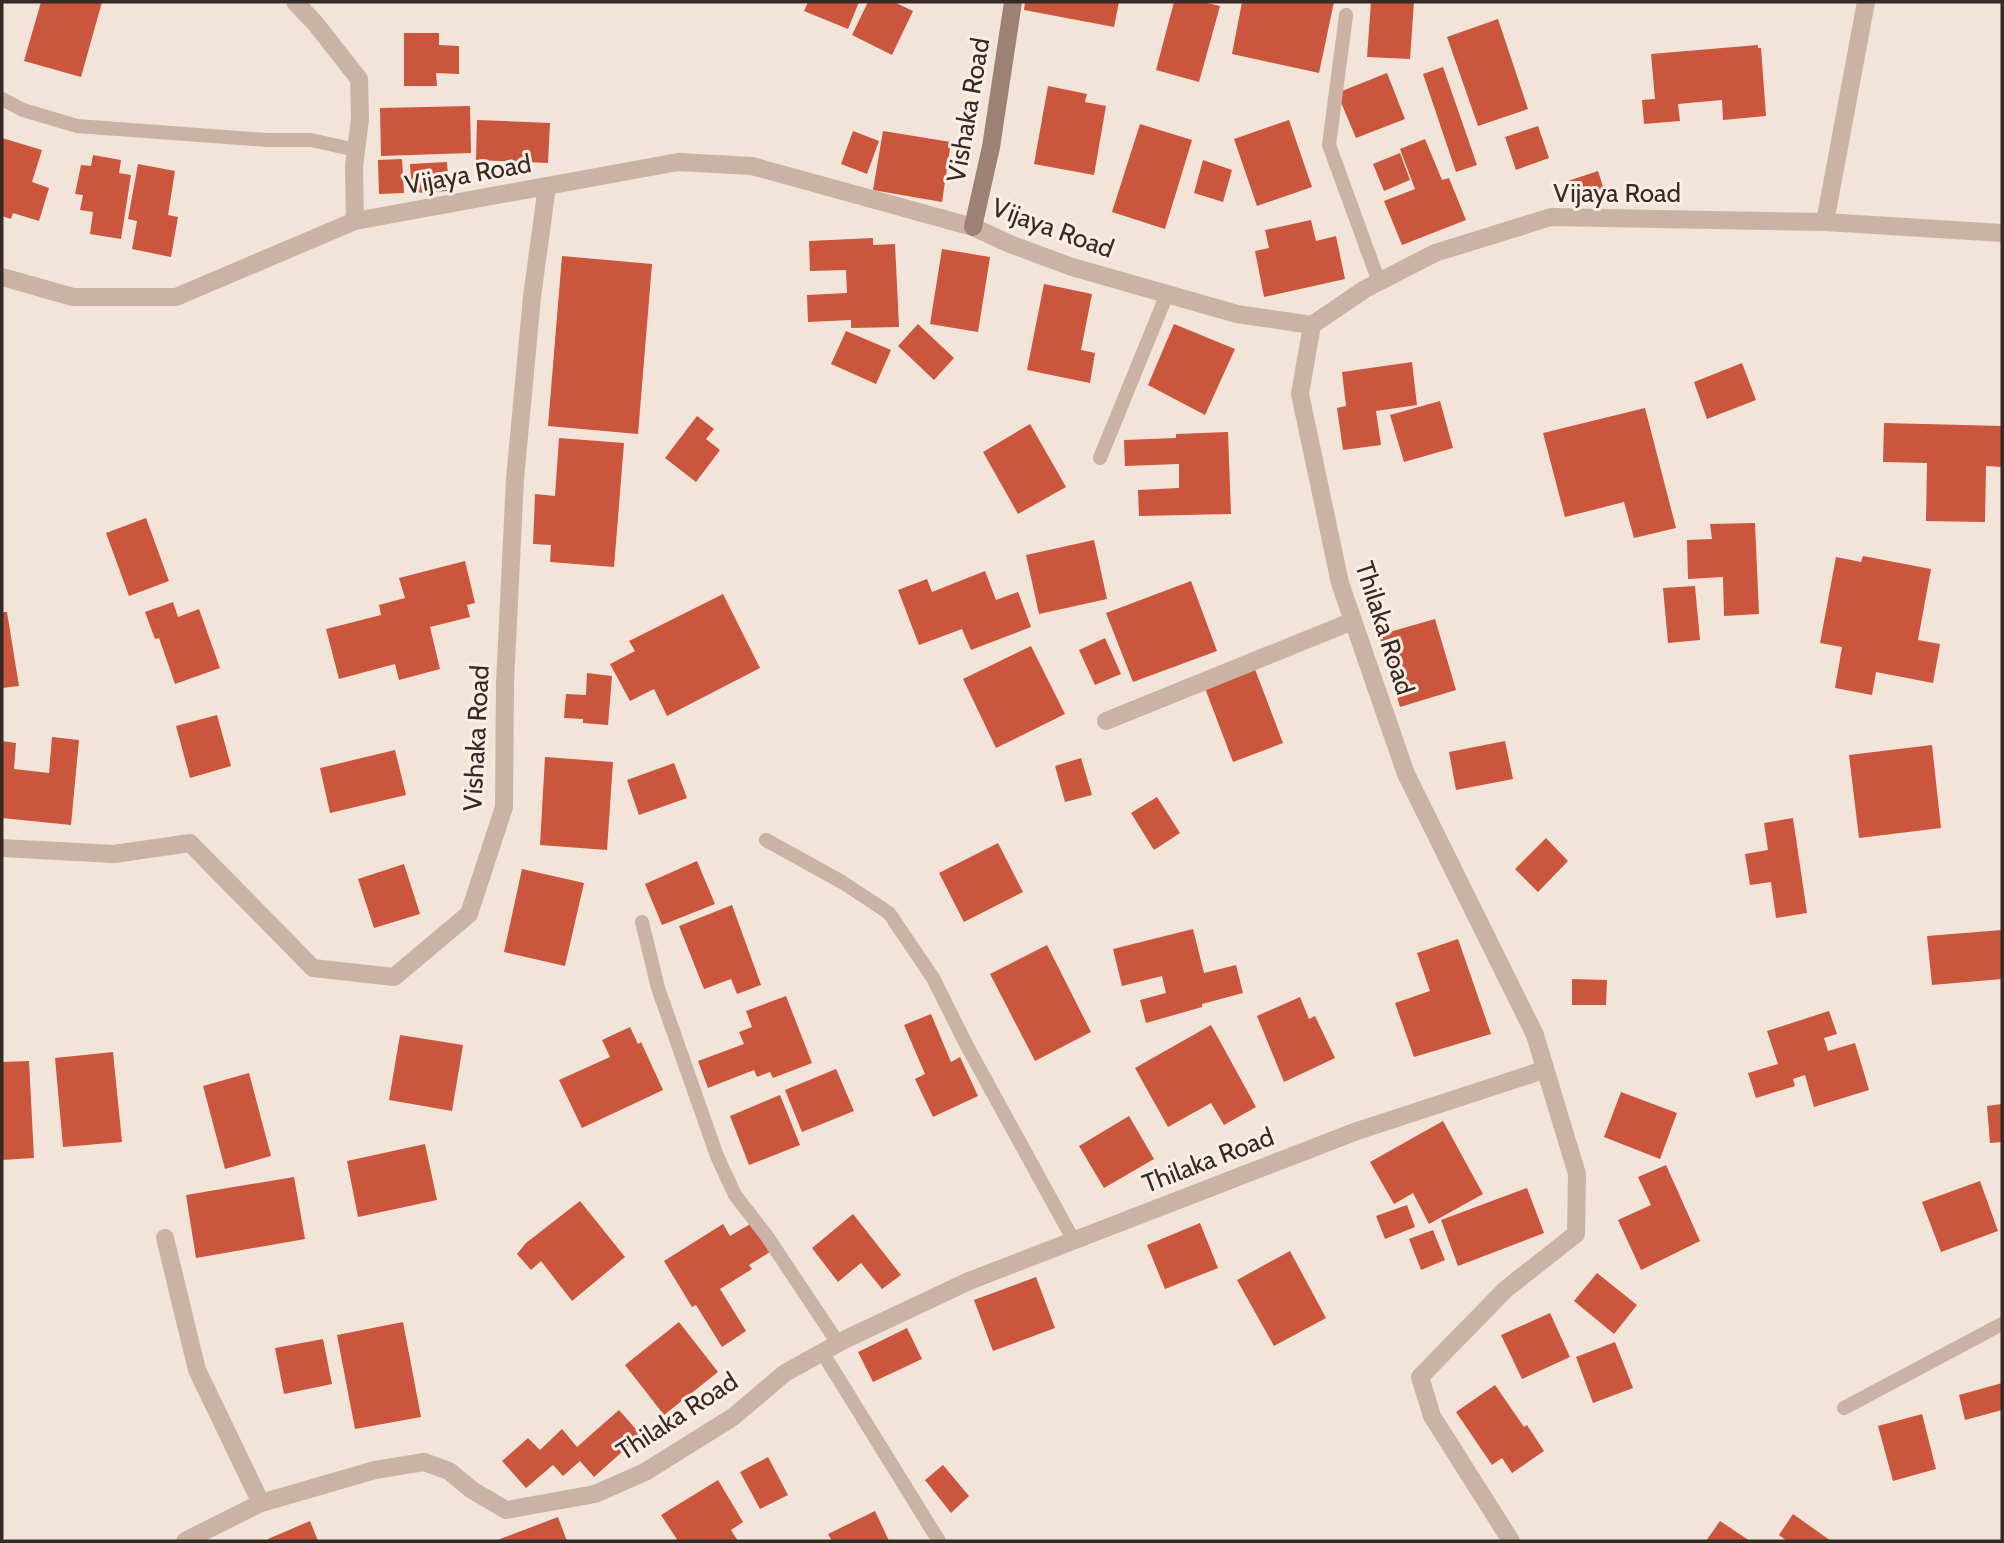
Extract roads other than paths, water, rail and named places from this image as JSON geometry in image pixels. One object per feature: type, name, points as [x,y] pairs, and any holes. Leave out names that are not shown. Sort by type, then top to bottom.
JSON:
[{"type":"street","points":[[295,2],[359,79],[355,221]]},
{"type":"street","name":"Vishaka Road","points":[[974,227],[991,147],[1013,2]]},
{"type":"street","points":[[1825,222],[1866,2]]},
{"type":"street","name":"Vijaya Road","points":[[2,277],[73,297],[176,297],[355,221],[678,162],[752,166],[974,227],[1010,244],[1072,267],[1237,314],[1312,325],[1379,282],[1435,253],[1551,217],[1825,222],[2002,233]]},
{"type":"street","name":"Vishaka Road","points":[[2,848],[114,855],[190,843],[313,968],[394,977],[469,914],[504,807],[505,683],[514,479],[532,298],[547,186]]},
{"type":"street","name":"Thilaka Road","points":[[185,1541],[261,1503],[375,1470],[424,1462],[449,1471],[472,1490],[506,1510],[595,1494],[645,1472],[733,1417],[785,1373],[830,1348],[969,1281],[1357,1131],[1545,1070],[1535,1035],[1406,774],[1340,583],[1300,394],[1312,325]]},
{"type":"street","points":[[1106,721],[1353,621]]},
{"type":"street","points":[[1511,1541],[1432,1416],[1420,1377],[1506,1289],[1576,1234],[1577,1174],[1545,1070]]},
{"type":"street","points":[[165,1238],[197,1370],[261,1503]]},
{"type":"lane","points":[[1346,15],[1329,145],[1379,282]]},
{"type":"lane","points":[[2,99],[23,110],[77,126],[267,140],[312,140],[356,150]]},
{"type":"lane","points":[[1100,458],[1167,294]]},
{"type":"lane","points":[[766,840],[842,882],[889,913],[933,978],[1074,1241]]},
{"type":"lane","points":[[642,922],[658,988],[717,1156],[734,1195],[766,1236],[939,1541]]},
{"type":"lane","points":[[1844,1408],[2002,1324]]}]
